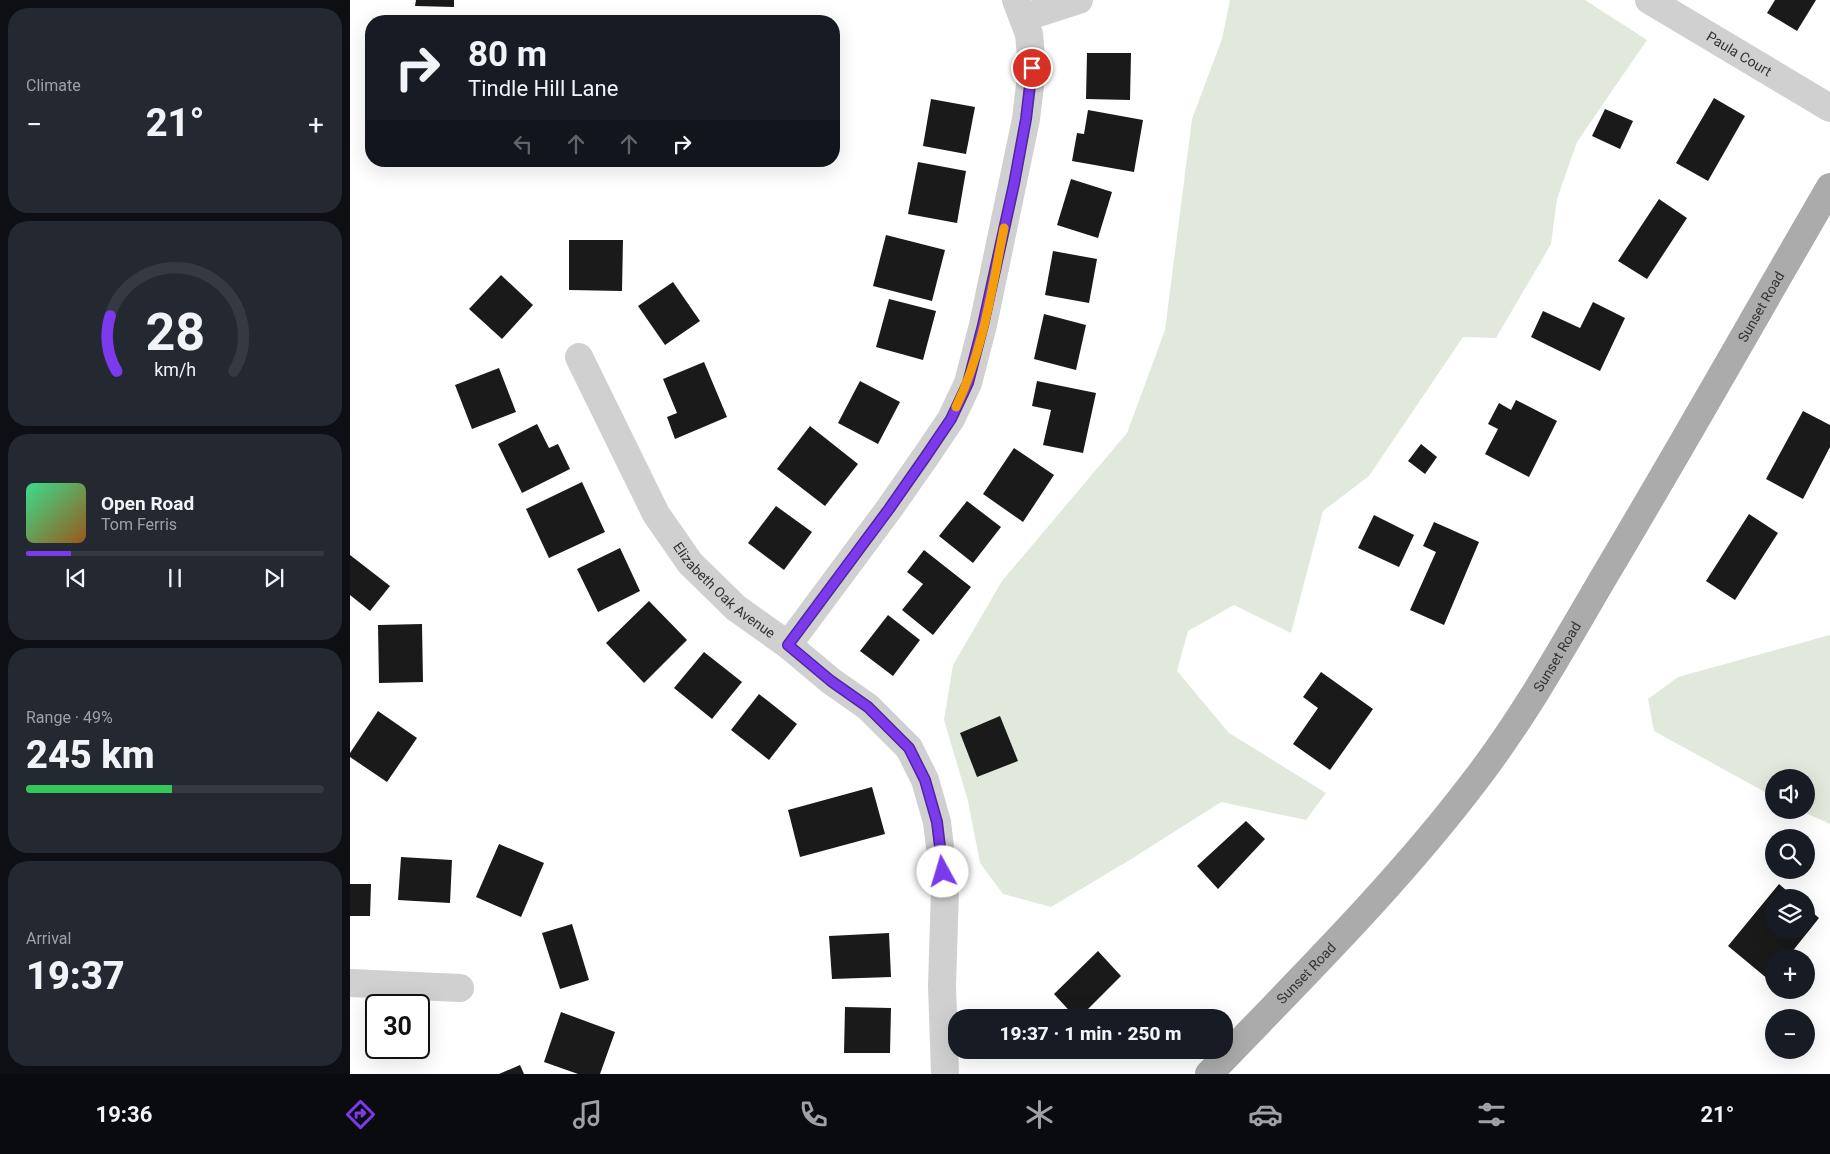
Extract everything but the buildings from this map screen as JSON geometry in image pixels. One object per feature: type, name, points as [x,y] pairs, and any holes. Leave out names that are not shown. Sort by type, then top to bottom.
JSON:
[{"type":"main road","name":"Sunset Road","points":[[1209,1074],[1316,963],[1397,874],[1478,777],[1549,670],[1628,537],[1830,186]]},
{"type":"street","points":[[788,645],[926,456],[951,419],[968,383],[983,325],[1026,119],[1032,68],[1029,34],[1019,9],[1079,0]]},
{"type":"street","name":"Paula Court","points":[[1649,0],[1830,108]]},
{"type":"street","name":"Elizabeth Oak Avenue","points":[[580,357],[656,514],[690,563],[736,608],[788,645],[831,681],[868,707],[909,748],[925,780],[937,822],[944,889],[942,986],[945,1074]]},
{"type":"street","points":[[350,983],[460,988]]},
{"type":"shaded area","points":[[1230,0],[1585,0],[1647,40],[1577,142],[1557,199],[1551,244],[1496,338],[1463,337],[1369,476],[1323,511],[1291,633],[1234,605],[1188,631],[1177,671],[1229,733],[1326,793],[1306,820],[1221,802],[1051,907],[1003,894],[980,863],[968,801],[944,720],[953,665],[1002,581],[1127,433],[1165,330],[1192,119],[1222,39]]},
{"type":"shaded area","points":[[1830,635],[1830,824],[1815,817],[1815,769],[1765,769],[1765,792],[1654,731],[1648,699],[1678,677]]},
{"type":"slow traffic","points":[[956,407],[968,383],[1004,228]]},
{"type":"route","points":[[943,872],[937,822],[925,780],[909,748],[868,707],[831,681],[788,645],[926,456],[951,419],[968,383],[983,325],[1014,184],[1026,119],[1032,68]]}]
